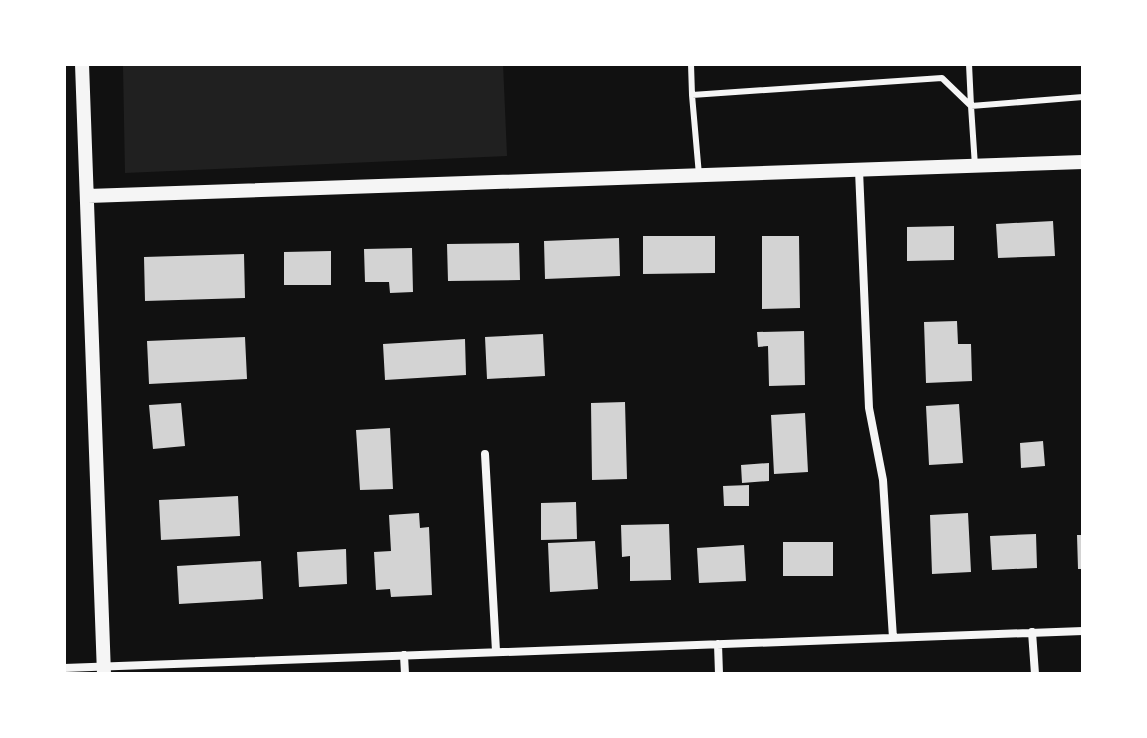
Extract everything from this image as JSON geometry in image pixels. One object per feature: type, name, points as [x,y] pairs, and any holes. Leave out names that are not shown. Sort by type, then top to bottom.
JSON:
[{"type":"street","points":[[82,64],[104,670]]},
{"type":"street","points":[[88,196],[1083,162]]},
{"type":"street","points":[[859,170],[869,408],[883,480],[893,638]]},
{"type":"street","points":[[485,454],[496,651]]},
{"type":"street","points":[[64,668],[104,670],[496,651],[1083,631]]},
{"type":"street","points":[[1032,632],[1035,674]]},
{"type":"street","points":[[718,644],[719,674]]},
{"type":"street","points":[[404,655],[405,674]]},
{"type":"lane","points":[[691,64],[699,175]]},
{"type":"lane","points":[[969,64],[975,166]]},
{"type":"lane","points":[[692,95],[942,78],[971,106],[1083,97]]},
{"type":"shaded area","points":[[123,64],[503,64],[507,156],[125,173]]},
{"type":"building","points":[[1053,221],[1055,256],[998,258],[996,224]]},
{"type":"building","points":[[954,226],[954,260],[907,261],[907,227]]},
{"type":"building","points":[[643,236],[715,236],[715,273],[643,274]]},
{"type":"building","points":[[762,236],[799,236],[800,308],[762,309]]},
{"type":"building","points":[[619,238],[620,276],[545,279],[544,241]]},
{"type":"building","points":[[519,243],[520,280],[448,281],[447,244]]},
{"type":"building","points":[[412,248],[413,292],[390,293],[389,282],[365,282],[364,249]]},
{"type":"building","points":[[331,251],[331,285],[284,285],[284,252]]},
{"type":"building","points":[[244,254],[245,298],[145,301],[144,257]]},
{"type":"building","points":[[957,321],[958,344],[971,344],[972,381],[926,383],[924,322]]},
{"type":"building","points":[[804,331],[805,385],[769,386],[768,346],[758,347],[757,332]]},
{"type":"building","points":[[543,334],[545,376],[487,379],[485,337]]},
{"type":"building","points":[[245,337],[247,379],[149,384],[147,341]]},
{"type":"building","points":[[465,339],[466,375],[385,380],[383,344]]},
{"type":"building","points":[[625,402],[627,479],[592,480],[591,403]]},
{"type":"building","points":[[181,403],[185,446],[153,449],[149,405]]},
{"type":"building","points":[[959,404],[963,463],[929,465],[926,406]]},
{"type":"building","points":[[805,413],[808,472],[774,474],[771,415]]},
{"type":"building","points":[[390,428],[393,489],[360,490],[356,430]]},
{"type":"building","points":[[1043,441],[1045,466],[1021,468],[1020,443]]},
{"type":"building","points":[[769,463],[769,481],[742,483],[741,465]]},
{"type":"building","points":[[749,485],[749,506],[724,506],[723,486]]},
{"type":"building","points":[[238,496],[240,536],[161,540],[159,500]]},
{"type":"building","points":[[576,502],[577,539],[541,540],[541,503]]},
{"type":"building","points":[[419,513],[420,528],[429,527],[432,595],[391,597],[390,589],[376,590],[374,552],[391,551],[389,515]]},
{"type":"building","points":[[968,513],[971,572],[932,574],[930,515]]},
{"type":"building","points":[[669,524],[671,580],[630,581],[630,556],[622,557],[621,525]]},
{"type":"building","points":[[1036,534],[1037,568],[992,570],[990,536]]},
{"type":"building","points":[[1077,535],[1083,535],[1083,569],[1078,569]]},
{"type":"building","points":[[595,541],[598,589],[550,592],[548,543]]},
{"type":"building","points":[[783,542],[833,542],[833,576],[783,576]]},
{"type":"building","points":[[744,545],[746,581],[699,583],[697,548]]},
{"type":"building","points":[[346,549],[347,584],[299,587],[297,552]]},
{"type":"building","points":[[261,561],[263,599],[179,604],[177,566]]}]
